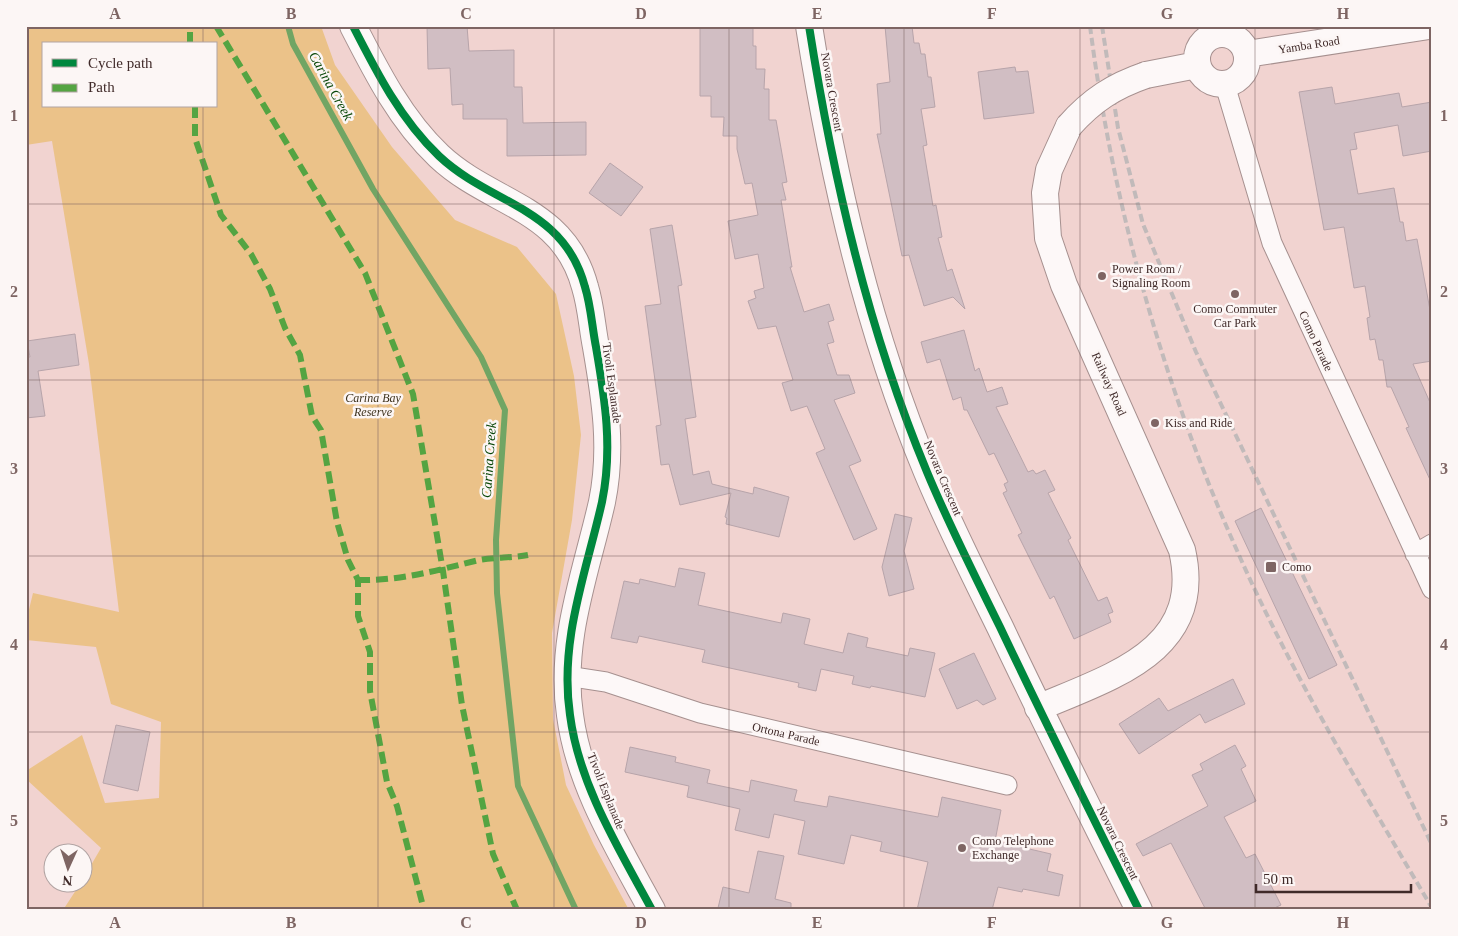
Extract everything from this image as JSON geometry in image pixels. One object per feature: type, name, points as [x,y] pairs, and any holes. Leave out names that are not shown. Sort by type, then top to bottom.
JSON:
[{"type":"street","name":"Tivoli Esplanade","points":[[353,26],[393,101],[439,157],[470,180],[536,216],[557,235],[572,256],[585,286],[606,407],[608,447],[602,501],[574,611],[567,676],[570,715],[576,746],[587,776],[615,841],[652,910]]},
{"type":"street","name":"Novara Crescent","points":[[809,26],[824,121],[847,222],[874,318],[904,411],[954,533],[1138,910]]},
{"type":"street","name":"Yamba Road","points":[[1247,54],[1429,26]]},
{"type":"street","points":[[1216,30],[1232,36],[1244,46],[1247,54],[1245,71],[1240,78],[1225,85],[1210,82],[1200,72],[1197,65],[1198,50],[1216,30]]},
{"type":"street","name":"Railway Road","points":[[1038,708],[1128,667],[1157,648],[1177,621],[1187,588],[1186,568],[1182,550],[1064,285],[1048,238],[1045,194],[1049,170],[1070,126],[1085,108],[1104,93],[1122,83],[1146,75],[1197,65]]},
{"type":"street","name":"Como Parade","points":[[1225,85],[1272,243],[1432,589]]},
{"type":"street","points":[[1415,554],[1432,544]]},
{"type":"street","name":"Ortona Parade","points":[[567,676],[606,682],[700,713],[1007,786]]},
{"type":"green space","name":"Carina Bay Reserve","points":[[26,26],[321,26],[335,65],[392,147],[455,220],[517,247],[556,294],[574,376],[581,435],[572,520],[552,633],[553,719],[566,785],[594,845],[629,910],[63,910],[73,894],[92,894],[92,864],[101,848],[26,779],[26,771],[82,735],[105,803],[159,798],[161,722],[111,704],[96,647],[26,640],[26,622],[33,593],[119,612],[89,364],[52,141],[26,145]]},
{"type":"building","points":[[427,26],[467,26],[469,51],[514,50],[514,87],[522,87],[523,123],[586,122],[586,155],[507,156],[507,119],[463,119],[463,104],[452,105],[450,68],[428,69]]},
{"type":"building","points":[[700,26],[753,26],[753,46],[756,46],[756,69],[765,69],[764,89],[769,89],[769,120],[776,120],[787,182],[782,183],[786,200],[781,200],[792,267],[790,267],[804,312],[829,304],[834,320],[828,322],[834,342],[827,344],[837,375],[849,375],[855,393],[834,400],[861,461],[849,466],[877,529],[854,540],[816,453],[825,449],[807,406],[791,411],[782,383],[793,380],[776,326],[758,329],[748,301],[756,298],[754,291],[764,288],[758,254],[735,259],[728,221],[758,215],[752,183],[745,184],[737,149],[737,136],[723,136],[724,117],[711,117],[711,96],[700,96]]},
{"type":"building","points":[[885,26],[912,26],[914,43],[919,43],[921,54],[925,54],[928,77],[931,77],[935,107],[921,109],[927,145],[923,146],[933,206],[936,205],[942,237],[938,238],[947,271],[952,269],[965,309],[953,297],[924,306],[909,255],[902,256],[877,134],[881,134],[877,84],[890,82]]},
{"type":"building","points":[[1015,67],[1016,72],[1028,71],[1034,113],[984,119],[978,72]]},
{"type":"building","points":[[1332,87],[1335,104],[1399,93],[1402,107],[1432,102],[1432,151],[1403,156],[1398,125],[1354,133],[1357,149],[1350,150],[1358,194],[1394,188],[1400,222],[1403,222],[1406,241],[1417,239],[1432,321],[1432,361],[1413,364],[1432,407],[1432,484],[1406,428],[1409,427],[1391,387],[1387,387],[1383,360],[1379,360],[1375,339],[1370,340],[1367,318],[1370,317],[1365,286],[1354,288],[1344,227],[1324,230],[1299,92]]},
{"type":"building","points":[[610,163],[643,187],[621,216],[589,193]]},
{"type":"building","points":[[672,225],[682,285],[678,286],[696,417],[685,419],[693,475],[709,471],[712,484],[753,494],[754,487],[789,497],[779,537],[726,524],[727,518],[725,517],[731,493],[680,505],[669,464],[661,465],[656,426],[661,425],[645,306],[661,304],[650,229]]},
{"type":"building","points":[[964,330],[975,371],[979,368],[987,392],[1002,387],[1008,404],[996,407],[1028,472],[1033,470],[1036,474],[1045,470],[1055,490],[1048,493],[1071,538],[1068,540],[1098,601],[1107,597],[1113,612],[1108,614],[1111,622],[1074,639],[1054,596],[1050,599],[1018,535],[1022,533],[1003,493],[1007,491],[1004,484],[1008,482],[994,453],[989,455],[967,410],[964,410],[961,397],[953,400],[940,359],[927,363],[921,342]]},
{"type":"building","points":[[75,334],[79,365],[38,371],[45,416],[26,418],[26,357],[30,357],[27,341]]},
{"type":"building","points":[[1261,508],[1337,665],[1309,679],[1235,521]]},
{"type":"building","points":[[895,514],[912,518],[904,551],[914,589],[889,596],[882,567]]},
{"type":"building","points":[[679,568],[705,573],[698,605],[781,623],[783,613],[810,619],[804,644],[843,653],[848,633],[868,638],[866,647],[908,656],[910,648],[935,653],[925,697],[852,684],[854,676],[821,669],[816,691],[798,687],[799,683],[702,662],[705,650],[639,636],[637,643],[611,638],[624,581],[639,584],[640,579],[675,587]]},
{"type":"building","points":[[974,653],[996,699],[983,705],[977,700],[957,709],[939,669]]},
{"type":"building","points":[[1233,679],[1245,704],[1205,723],[1200,714],[1139,754],[1119,724],[1159,698],[1168,711]]},
{"type":"building","points":[[116,725],[150,732],[138,791],[103,783]]},
{"type":"building","points":[[1235,745],[1246,766],[1241,769],[1256,801],[1224,817],[1246,858],[1255,854],[1281,905],[1270,910],[1206,910],[1171,843],[1143,856],[1136,844],[1208,806],[1192,775],[1203,770],[1200,764]]},
{"type":"building","points":[[630,747],[676,757],[675,762],[710,770],[707,783],[749,792],[751,780],[797,790],[794,801],[827,807],[829,796],[938,817],[942,797],[1001,810],[995,841],[1051,854],[1047,871],[1063,875],[1059,896],[1023,889],[1022,892],[998,887],[992,910],[917,910],[928,862],[880,851],[882,842],[851,835],[844,864],[798,854],[805,821],[774,814],[769,838],[735,830],[740,809],[687,797],[689,786],[625,772]]},
{"type":"building","points":[[758,851],[784,856],[775,899],[791,903],[791,910],[718,908],[723,887],[749,893]]},
{"type":"waterway","name":"Carina Creek","points":[[288,26],[293,44],[373,189],[481,357],[505,410],[496,540],[497,593],[518,786],[576,910]]},
{"type":"railway","points":[[1090,26],[1112,160],[1127,226],[1163,356],[1209,484],[1256,593],[1303,685],[1432,908]]},
{"type":"railway","points":[[1102,26],[1118,128],[1143,224],[1196,352],[1432,845]]},
{"type":"marked path","points":[[190,26],[190,42]]},
{"type":"marked path","points":[[216,26],[365,273],[413,394],[443,571],[462,705],[493,854],[517,910]]},
{"type":"marked path","points":[[195,108],[195,138],[221,215],[251,254],[270,289],[285,328],[300,355],[312,416],[321,430],[337,522],[348,560],[358,580],[358,616],[370,652],[370,691],[387,782],[397,806],[424,910]]},
{"type":"marked path","points":[[358,580],[404,577],[479,560],[528,555]]},
{"type":"cycle path","points":[[353,26],[391,95],[425,142],[459,172],[543,223],[561,240],[575,260],[585,287],[605,405],[607,463],[602,502],[571,634],[568,660],[570,715],[575,741],[591,791],[614,840],[652,910]]},
{"type":"cycle path","points":[[809,26],[829,140],[855,253],[870,309],[906,418],[953,531],[1139,910]]},
{"type":"place","name":"Power Room / Signaling Room","points":[[1102,276]]},
{"type":"place","name":"Como Commuter Car Park","points":[[1235,294]]},
{"type":"place","name":"Kiss and Ride","points":[[1155,423]]},
{"type":"place","name":"Como","points":[[1271,567]]},
{"type":"place","name":"Como Telephone Exchange","points":[[962,848]]}]
